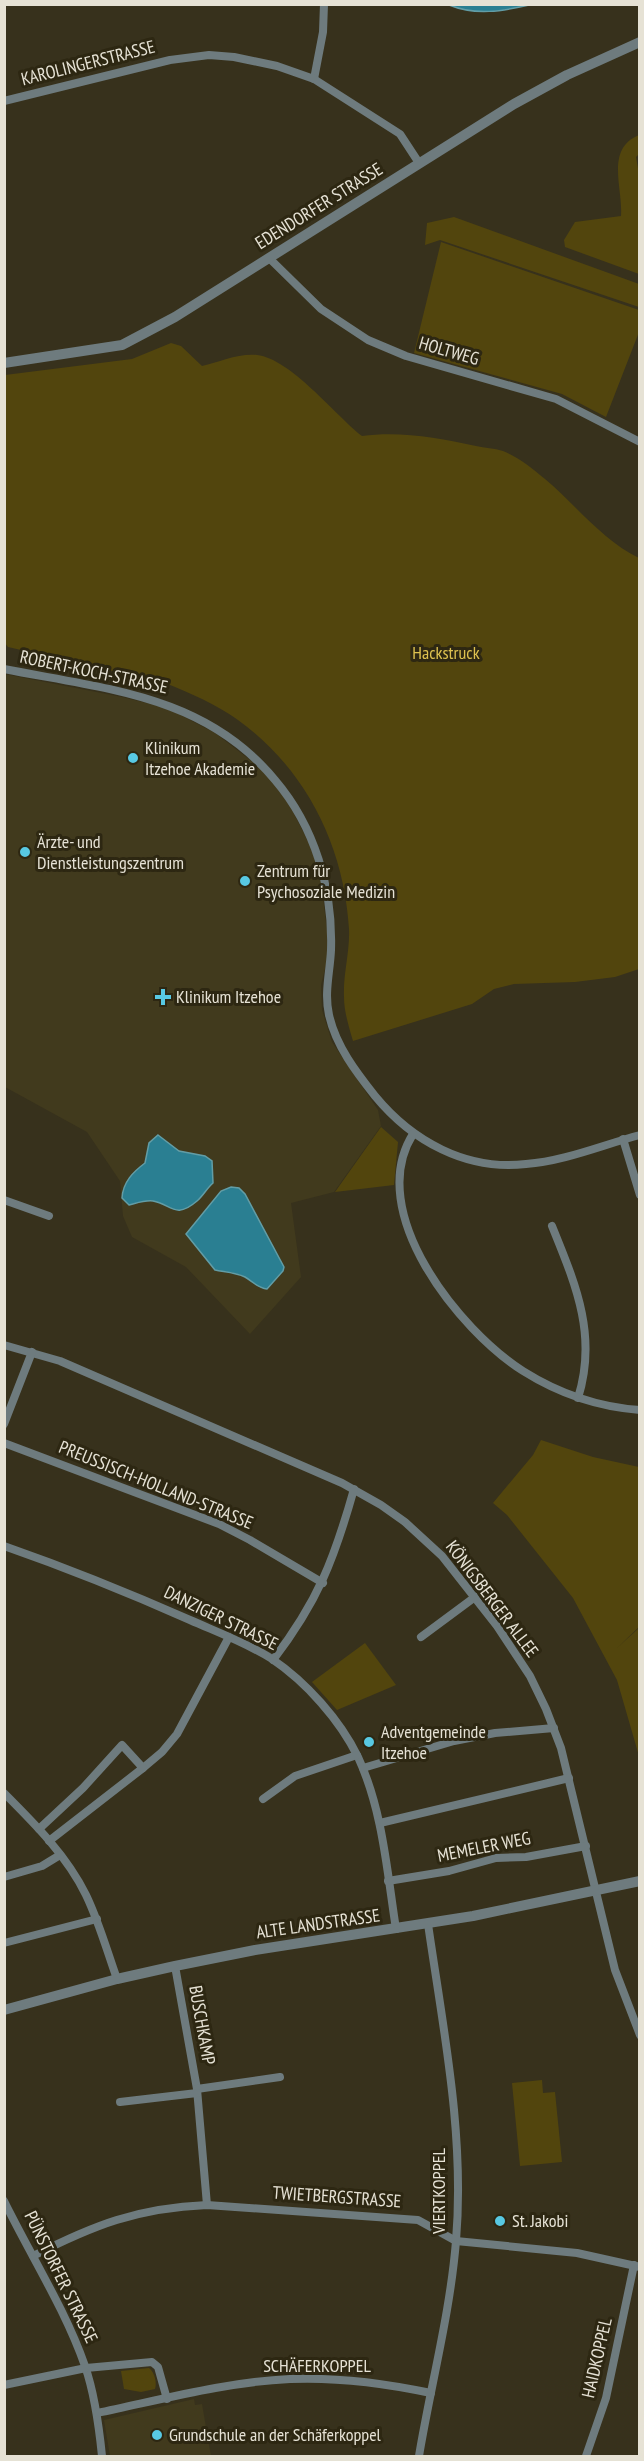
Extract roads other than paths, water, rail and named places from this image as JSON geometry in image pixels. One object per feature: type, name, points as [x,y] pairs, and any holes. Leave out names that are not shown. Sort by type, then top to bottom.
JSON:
[{"type":"street","points":[[314,79],[323,32],[324,4]]},
{"type":"street","name":"EDENDORFER STRASSE","points":[[4,363],[128,343],[175,317],[546,85],[639,42]]},
{"type":"street","name":"KAROLINGERSTRASSE","points":[[4,101],[180,58],[234,57],[277,66],[314,79],[400,134],[419,163]]},
{"type":"street","name":"HOLTWEG","points":[[269,258],[321,309],[368,340],[406,356],[555,399],[639,442]]},
{"type":"street","name":"ROBERT-KOCH-STRASSE","points":[[4,669],[134,695],[180,709],[231,738],[274,778],[301,817],[311,837],[323,874],[331,930],[326,993],[329,1015],[337,1038],[365,1083],[388,1111],[413,1134],[450,1154],[477,1161],[509,1165],[553,1160],[639,1135]]},
{"type":"street","points":[[413,1134],[402,1159],[400,1193],[402,1212],[410,1236],[425,1265],[464,1318],[496,1351],[531,1376],[578,1398],[602,1405],[639,1410]]},
{"type":"street","points":[[623,1139],[639,1195]]},
{"type":"street","points":[[4,1200],[49,1216]]},
{"type":"street","points":[[552,1226],[574,1279],[583,1316],[585,1351],[583,1377],[578,1398]]},
{"type":"street","name":"KÖNIGSBERGER ALLEE","points":[[4,1346],[32,1352],[69,1365],[354,1489],[381,1505],[442,1556],[519,1658],[540,1695],[554,1728],[569,1779],[595,1891]]},
{"type":"street","points":[[4,1424],[32,1352]]},
{"type":"street","name":"PREUSSISCH-HOLLAND-STRASSE","points":[[4,1443],[219,1524],[323,1583]]},
{"type":"street","points":[[273,1660],[304,1618],[323,1583],[339,1543],[354,1489]]},
{"type":"street","name":"DANZIGER STRASSE","points":[[4,1546],[107,1584],[228,1637],[273,1660],[301,1684],[344,1733],[363,1768],[380,1823],[396,1929]]},
{"type":"street","points":[[421,1637],[475,1597]]},
{"type":"street","points":[[50,1841],[162,1752],[177,1734],[228,1637]]},
{"type":"street","points":[[363,1768],[454,1741],[495,1733],[554,1728]]},
{"type":"street","points":[[39,1829],[83,1788],[122,1745],[143,1768]]},
{"type":"street","points":[[263,1800],[295,1776],[357,1755]]},
{"type":"street","points":[[380,1823],[569,1779]]},
{"type":"street","points":[[5,1796],[50,1841],[78,1881],[97,1919],[117,1979]]},
{"type":"street","name":"MEMELER WEG","points":[[388,1881],[449,1871],[496,1858],[520,1858],[586,1846]]},
{"type":"street","points":[[4,1878],[42,1866],[60,1855]]},
{"type":"street","name":"ALTE LANDSTRASSE","points":[[4,2010],[117,1979],[175,1966],[265,1948],[428,1924],[639,1881]]},
{"type":"street","points":[[595,1891],[617,1976],[639,2035]]},
{"type":"street","points":[[4,1943],[97,1919]]},
{"type":"street","name":"VIERTKOPPEL","points":[[419,2457],[447,2315],[456,2241],[457,2170],[453,2100],[428,1924]]},
{"type":"street","name":"BUSCHKAMP","points":[[175,1966],[197,2091],[207,2205]]},
{"type":"street","name":"BUSCHKAMP","points":[[120,2102],[280,2077]]},
{"type":"street","name":"TWIETBERGSTRASSE","points":[[33,2256],[82,2231],[127,2216],[207,2205],[418,2220],[456,2241],[584,2253],[637,2266]]},
{"type":"street","name":"PÜNSTORFER STRASSE","points":[[6,2206],[69,2327],[86,2368],[97,2413],[102,2457]]},
{"type":"street","name":"HAIDKOPPEL","points":[[586,2457],[606,2398],[637,2266]]},
{"type":"street","name":"PÜNSTORFER STRASSE","points":[[86,2368],[150,2362],[159,2367],[167,2399]]},
{"type":"street","points":[[4,2385],[86,2368]]},
{"type":"street","name":"SCHÄFERKOPPEL","points":[[97,2413],[247,2383],[305,2378],[372,2382],[431,2393]]},
{"type":"water","points":[[449,5],[529,5],[499,11],[479,11]]},
{"type":"water","points":[[158,1135],[179,1151],[205,1156],[212,1161],[213,1183],[190,1207],[178,1210],[153,1201],[129,1205],[122,1198],[127,1182],[145,1163],[149,1143]]},
{"type":"water","points":[[231,1187],[239,1188],[245,1194],[284,1267],[267,1289],[241,1275],[215,1270],[186,1234],[221,1191]]},
{"type":"place","name":"Klinikum Itzehoe Akademie","points":[[133,758]]},
{"type":"place","name":"Ärzte- und Dienstleistungszentrum","points":[[25,852]]},
{"type":"place","name":"Zentrum für Psychosoziale Medizin","points":[[245,881]]},
{"type":"place","name":"Klinikum Itzehoe","points":[[163,997]]},
{"type":"place","name":"Adventgemeinde Itzehoe","points":[[369,1742]]},
{"type":"place","name":"St. Jakobi","points":[[500,2221]]},
{"type":"place","name":"Grundschule an der Schäferkoppel","points":[[157,2435]]},
{"type":"park label","name":"Hackstruck","points":[[446,653]]}]
